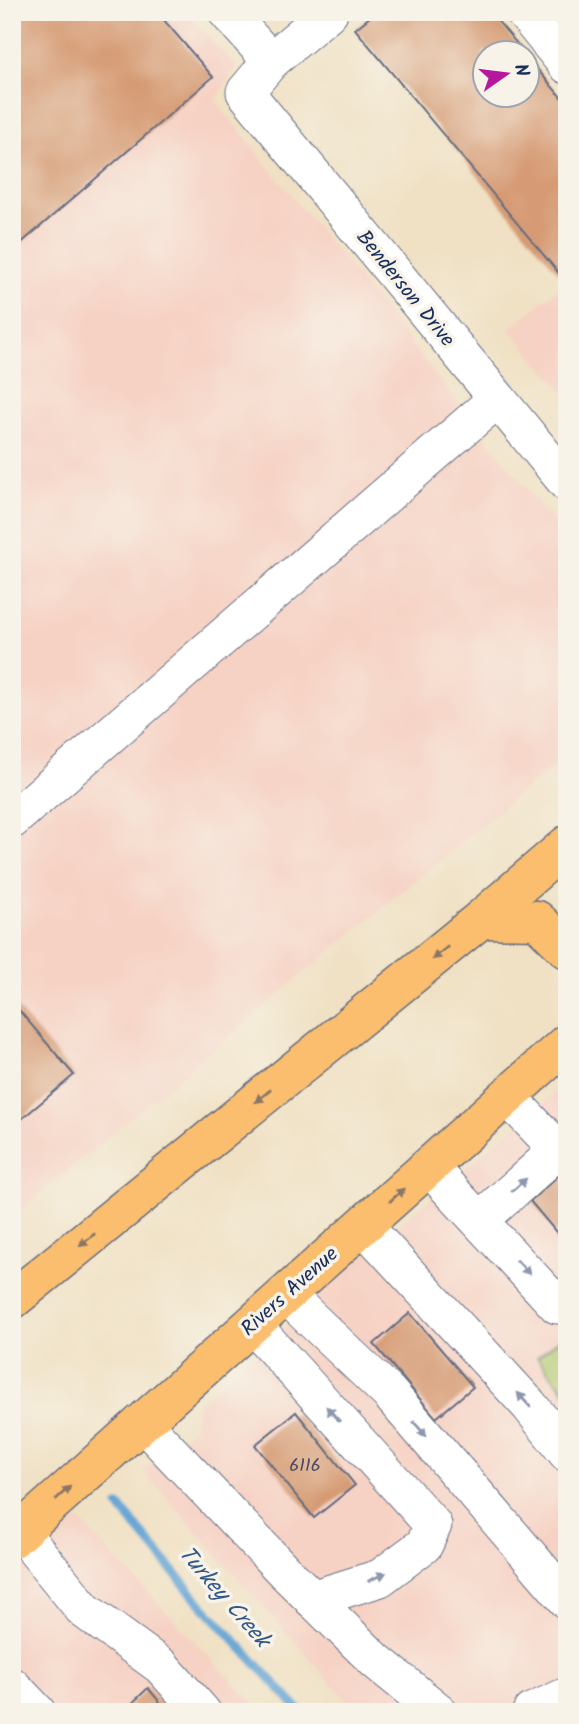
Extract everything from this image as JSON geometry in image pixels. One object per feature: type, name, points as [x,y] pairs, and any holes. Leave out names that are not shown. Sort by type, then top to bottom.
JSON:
[{"type":"main road","points":[[12,1300],[481,919],[567,845]]},
{"type":"main road","points":[[481,919],[537,920],[567,949]]},
{"type":"main road","name":"Rivers Avenue","points":[[16,1535],[507,1096],[564,1051]]},
{"type":"street","points":[[227,12],[271,61],[329,12]]},
{"type":"street","points":[[524,12],[567,65]]},
{"type":"street","name":"Benderson Drive","points":[[271,61],[245,92],[567,483]]},
{"type":"street","points":[[12,820],[498,399]]},
{"type":"street","points":[[480,1220],[563,1154],[507,1096]]},
{"type":"street","points":[[428,1167],[557,1305],[567,1296]]},
{"type":"street","points":[[363,1225],[529,1405],[567,1453]]},
{"type":"street","points":[[285,1294],[389,1393],[567,1600]]},
{"type":"street","points":[[252,1324],[433,1525],[424,1545],[380,1578],[313,1599]]},
{"type":"street","points":[[142,1422],[376,1661],[439,1712]]},
{"type":"street","points":[[16,1535],[84,1610],[161,1666],[202,1712]]},
{"type":"street","points":[[12,1686],[37,1712]]},
{"type":"street","points":[[531,1712],[567,1696]]},
{"type":"shaded area","points":[[12,12],[185,12],[236,67],[216,101],[567,539],[567,754],[12,1217]]},
{"type":"shaded area","points":[[567,281],[567,395],[509,329]]},
{"type":"shaded area","points":[[567,1083],[567,1712],[357,1712],[143,1471],[193,1429],[198,1404],[401,1223]]},
{"type":"shaded area","points":[[78,1519],[262,1712],[12,1712],[12,1577]]},
{"type":"green space","points":[[567,1333],[567,1394],[537,1357]]},
{"type":"building","points":[[12,12],[157,12],[213,77],[12,251]]},
{"type":"building","points":[[376,12],[490,12],[512,38],[470,38],[470,108],[540,108],[540,72],[567,104],[567,273],[562,277],[355,29]]},
{"type":"building","points":[[12,1002],[74,1075],[12,1127]]},
{"type":"building","points":[[559,1175],[567,1185],[567,1245],[530,1201]]},
{"type":"building","points":[[410,1313],[473,1387],[436,1418],[374,1344]]},
{"type":"building","points":[[296,1412],[355,1485],[314,1518],[255,1445]]},
{"type":"building","points":[[148,1688],[168,1712],[123,1712]]},
{"type":"waterway","name":"Turkey Creek","points":[[119,1506],[195,1597],[301,1712]]}]
